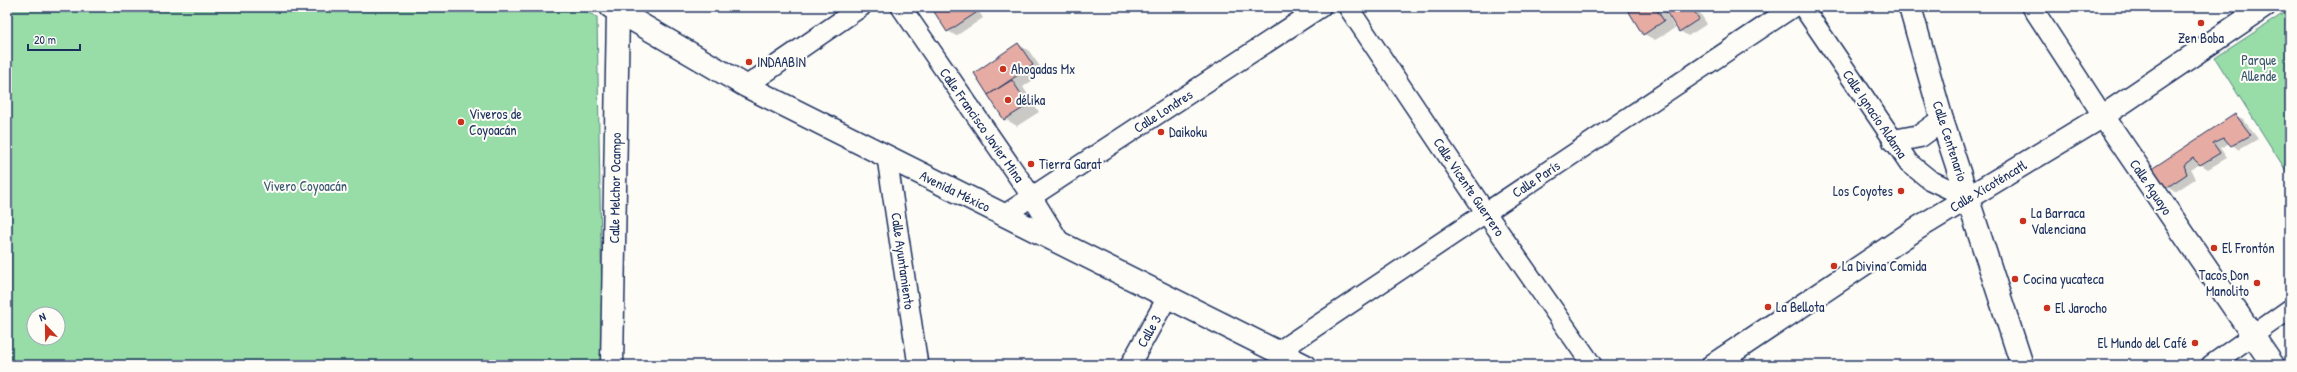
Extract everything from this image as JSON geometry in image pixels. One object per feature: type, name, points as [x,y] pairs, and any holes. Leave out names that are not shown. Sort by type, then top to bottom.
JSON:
[{"type":"street","points":[[746,86],[861,7]]},
{"type":"street","name":"Calle Francisco Javier Mina","points":[[901,7],[1032,197],[1061,244]]},
{"type":"street","name":"Calle Londres","points":[[1004,215],[1321,7]]},
{"type":"street","name":"Calle Vicente Guerrero","points":[[1348,7],[1486,213],[1592,365]]},
{"type":"street","name":"Calle París","points":[[1279,351],[1793,7]]},
{"type":"street","name":"Calle Ignacio Aldama","points":[[1803,7],[1909,163],[1930,180],[1968,198]]},
{"type":"street","name":"Calle Centenario","points":[[1910,7],[1942,120],[2022,365]]},
{"type":"street","name":"Calle Aguayo","points":[[2032,7],[2103,116],[2273,365]]},
{"type":"street","name":"Calle Xicoténcatl","points":[[1713,365],[1918,228],[2103,116],[2264,7]]},
{"type":"street","name":"Avenida México","points":[[614,9],[746,86],[887,158],[1279,351],[1304,365]]},
{"type":"street","name":"Calle Melchor Ocampo","points":[[612,365],[614,9]]},
{"type":"street","points":[[1894,141],[1920,136],[1942,120]]},
{"type":"street","name":"Calle Ayuntamiento","points":[[887,158],[918,365]]},
{"type":"street","name":"Calle 3","points":[[1130,365],[1168,296]]},
{"type":"street","points":[[2210,365],[2290,310]]},
{"type":"green space","name":"Vivero Coyoacán","points":[[7,7],[577,7],[597,17],[603,365],[7,365]]},
{"type":"green space","name":"Parque Allende","points":[[2290,9],[2290,177],[2215,58]]},
{"type":"building","points":[[931,7],[972,7],[976,13],[947,32]]},
{"type":"building","points":[[1626,7],[1655,7],[1664,21],[1643,35]]},
{"type":"building","points":[[1663,7],[1691,7],[1699,19],[1679,32]]},
{"type":"building","name":"Ahogadas Mx","points":[[1018,43],[1033,65],[988,95],[974,73]]},
{"type":"building","name":"délika","points":[[1012,80],[1028,105],[1004,120],[988,95]]},
{"type":"building","points":[[2235,114],[2251,135],[2231,146],[2224,138],[2213,143],[2220,153],[2200,165],[2193,158],[2184,165],[2187,174],[2166,188],[2153,168]]},
{"type":"place","name":"Zen Boba","points":[[2201,23]]},
{"type":"place","name":"INDAABIN","points":[[749,62]]},
{"type":"place","name":"Ahogadas Mx","points":[[1003,69]]},
{"type":"place","name":"délika","points":[[1008,100]]},
{"type":"place","name":"Viveros de Coyoacán","points":[[461,122]]},
{"type":"place","name":"Daikoku","points":[[1161,132]]},
{"type":"place","name":"Tierra Garat","points":[[1031,164]]},
{"type":"place","name":"Los Coyotes","points":[[1901,191]]},
{"type":"place","name":"La Barraca Valenciana","points":[[2023,221]]},
{"type":"place","name":"El Frontón","points":[[2214,248]]},
{"type":"place","name":"La Divina Comida","points":[[1834,266]]},
{"type":"place","name":"Cocina yucateca","points":[[2015,279]]},
{"type":"place","name":"Tacos Don Manolito","points":[[2257,283]]},
{"type":"place","name":"La Bellota","points":[[1768,307]]},
{"type":"place","name":"El Jarocho","points":[[2047,308]]},
{"type":"place","name":"El Mundo del Café","points":[[2195,343]]}]
